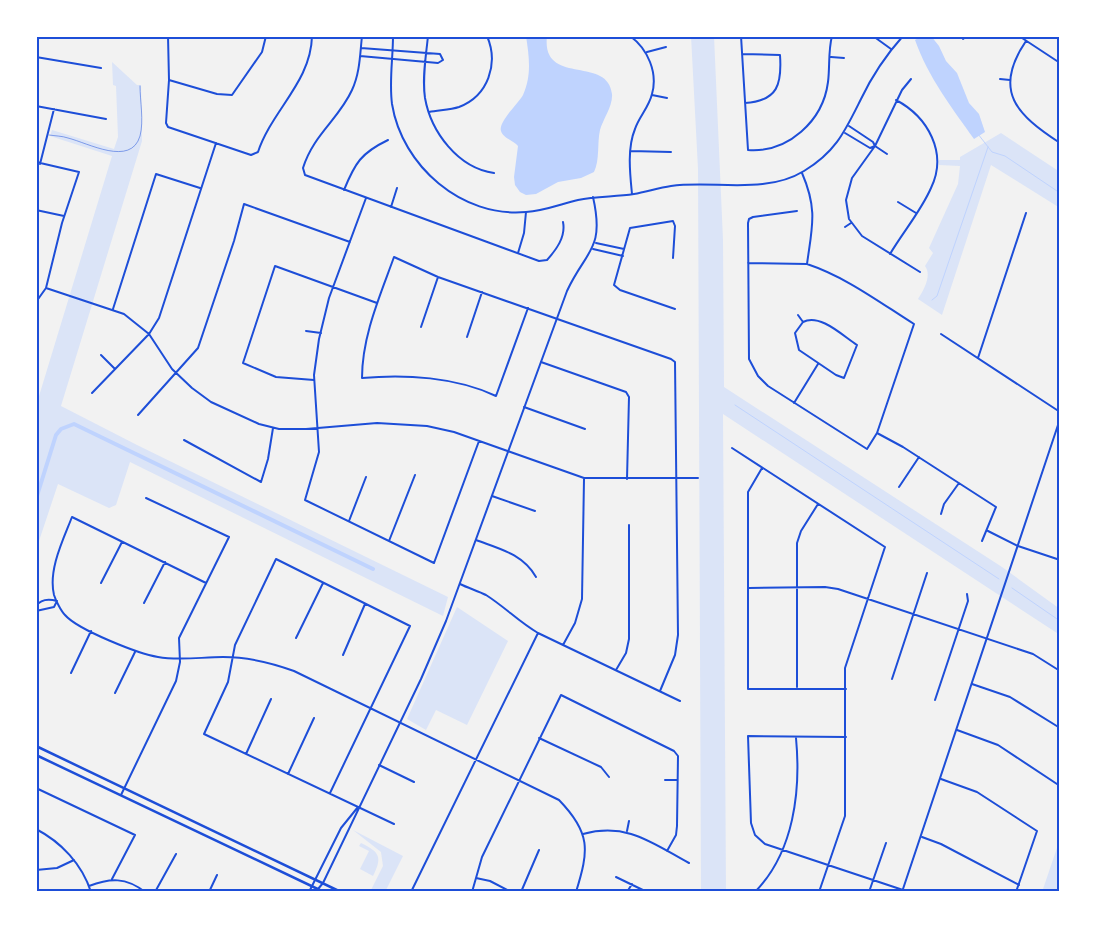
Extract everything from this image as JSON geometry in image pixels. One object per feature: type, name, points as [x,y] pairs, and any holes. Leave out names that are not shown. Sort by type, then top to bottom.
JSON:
[{"type":"main road","points":[[36,746],[341,892]]},
{"type":"main road","points":[[36,755],[324,892]]},
{"type":"main road","points":[[196,831],[199,824]]},
{"type":"street","points":[[168,36],[169,80],[166,123],[168,127],[251,155],[255,154],[275,117],[301,79],[310,53],[312,36]]},
{"type":"street","points":[[169,80],[217,94],[232,95],[262,52],[266,36]]},
{"type":"street","points":[[362,36],[360,56],[352,90],[313,143],[303,172],[308,177],[518,253],[546,261],[560,242],[563,232],[562,222]]},
{"type":"street","points":[[393,36],[391,97],[398,126],[411,152],[427,172],[449,191],[475,204],[495,210],[526,212],[593,197],[632,194],[672,186],[762,184],[802,173],[828,153],[845,133],[870,81],[902,36]]},
{"type":"street","points":[[428,36],[424,86],[429,112],[439,134],[454,152],[480,170],[494,173]]},
{"type":"street","points":[[429,112],[459,107],[473,99],[482,89],[490,76],[492,65],[492,53],[488,36]]},
{"type":"street","points":[[630,36],[646,53],[655,78],[652,95],[634,130],[631,151],[632,194]]},
{"type":"street","points":[[741,36],[748,150],[760,151],[780,145],[815,118],[825,96],[832,36]]},
{"type":"street","points":[[873,36],[891,49]]},
{"type":"street","points":[[963,40],[967,36]]},
{"type":"street","points":[[1019,36],[1060,63]]},
{"type":"street","points":[[1026,40],[1016,58],[1010,80],[1014,99],[1024,117],[1060,143]]},
{"type":"street","points":[[646,53],[666,47]]},
{"type":"street","points":[[360,56],[440,63],[443,60],[440,54],[361,48]]},
{"type":"street","points":[[742,54],[780,54],[781,74],[778,86],[770,97],[759,102],[745,103]]},
{"type":"street","points":[[831,56],[844,58]]},
{"type":"street","points":[[36,57],[101,68]]},
{"type":"street","points":[[912,79],[896,100],[875,146],[855,174],[848,188],[846,200],[851,223],[862,236],[920,272]]},
{"type":"street","points":[[1000,79],[1010,80]]},
{"type":"street","points":[[652,95],[667,98]]},
{"type":"street","points":[[890,254],[933,183],[937,168],[936,149],[929,131],[920,117],[896,100]]},
{"type":"street","points":[[36,106],[106,118]]},
{"type":"street","points":[[40,164],[54,109]]},
{"type":"street","points":[[849,126],[887,154]]},
{"type":"street","points":[[845,133],[870,148],[875,146]]},
{"type":"street","points":[[344,190],[353,167],[359,159],[372,148],[388,140]]},
{"type":"street","points":[[92,393],[149,334],[160,318],[200,188],[216,143]]},
{"type":"street","points":[[631,151],[672,152]]},
{"type":"street","points":[[36,162],[79,172],[64,216],[46,288],[36,302]]},
{"type":"street","points":[[802,173],[809,188],[814,219],[813,237],[806,264]]},
{"type":"street","points":[[113,310],[157,174],[200,188]]},
{"type":"street","points":[[391,207],[397,188]]},
{"type":"street","points":[[309,892],[341,828],[358,807],[431,656],[460,584],[556,318],[571,282],[596,243],[597,222],[593,197]]},
{"type":"street","points":[[366,198],[334,287],[321,333],[314,380],[318,460],[305,500],[434,563],[479,441]]},
{"type":"street","points":[[898,202],[916,213]]},
{"type":"street","points":[[138,415],[198,348],[234,241],[244,204],[350,242]]},
{"type":"street","points":[[36,210],[64,216]]},
{"type":"street","points":[[748,263],[806,264],[845,280],[914,324],[877,433],[867,449],[762,381],[750,359],[748,263],[750,219],[797,211]]},
{"type":"street","points":[[518,253],[524,233],[526,212]]},
{"type":"street","points":[[978,358],[1026,213]]},
{"type":"street","points":[[673,258],[675,226],[672,221],[630,228],[614,285],[620,290],[675,310]]},
{"type":"street","points":[[845,226],[851,223]]},
{"type":"street","points":[[596,243],[624,249]]},
{"type":"street","points":[[593,249],[623,256]]},
{"type":"street","points":[[528,308],[496,396],[473,388],[436,380],[391,375],[362,378],[364,348],[377,303],[394,257],[438,277],[528,308],[676,362],[678,635],[675,655],[660,692]]},
{"type":"street","points":[[314,380],[276,377],[243,363],[276,266],[377,303]]},
{"type":"street","points":[[421,327],[438,277]]},
{"type":"street","points":[[46,288],[124,314],[149,334],[176,373],[211,402],[259,424],[273,427],[317,428],[377,423],[406,424],[454,432],[584,478],[698,478]]},
{"type":"street","points":[[468,337],[482,292]]},
{"type":"street","points":[[798,315],[803,322]]},
{"type":"street","points":[[811,320],[822,322],[857,345],[844,378],[803,354],[796,345],[795,333],[803,322],[811,320]]},
{"type":"street","points":[[306,331],[321,333]]},
{"type":"street","points":[[940,334],[1060,412]]},
{"type":"street","points":[[101,355],[115,369]]},
{"type":"street","points":[[540,362],[626,392],[629,397],[627,479]]},
{"type":"street","points":[[794,402],[818,364]]},
{"type":"street","points":[[524,407],[585,429]]},
{"type":"street","points":[[846,737],[748,736],[750,823],[755,835],[765,844],[903,891],[942,779],[1060,419]]},
{"type":"street","points":[[184,440],[261,482],[273,427]]},
{"type":"street","points":[[877,433],[919,457],[996,507],[988,531],[982,541]]},
{"type":"street","points":[[732,448],[885,547],[845,668],[845,816],[819,892]]},
{"type":"street","points":[[899,487],[919,457]]},
{"type":"street","points":[[762,468],[748,492],[748,689],[846,689]]},
{"type":"street","points":[[389,541],[415,475]]},
{"type":"street","points":[[348,521],[366,476]]},
{"type":"street","points":[[563,645],[575,623],[582,599],[584,478]]},
{"type":"street","points":[[940,514],[944,504],[958,483]]},
{"type":"street","points":[[492,496],[535,511]]},
{"type":"street","points":[[121,795],[176,681],[180,658],[179,638],[229,537],[146,498]]},
{"type":"street","points":[[797,688],[796,587],[798,537],[818,504]]},
{"type":"street","points":[[206,583],[72,518],[59,552],[54,576],[54,595],[65,615],[91,631],[135,652],[160,658],[232,658],[270,664],[294,671],[559,800],[576,817],[582,834],[586,856],[576,892]]},
{"type":"street","points":[[616,670],[626,653],[629,639],[629,525]]},
{"type":"street","points":[[988,531],[1018,546],[1060,560]]},
{"type":"street","points":[[476,540],[517,556],[527,564],[536,577]]},
{"type":"street","points":[[101,583],[122,542]]},
{"type":"street","points":[[330,793],[410,626],[276,559],[235,645],[228,682],[204,734],[394,824]]},
{"type":"street","points":[[144,603],[165,562]]},
{"type":"street","points":[[892,679],[927,573]]},
{"type":"street","points":[[296,638],[323,583]]},
{"type":"street","points":[[460,584],[484,594],[503,607],[519,622],[538,633],[680,701]]},
{"type":"street","points":[[749,588],[832,588],[1033,654],[1060,671]]},
{"type":"street","points":[[935,700],[959,630],[968,601],[968,594]]},
{"type":"street","points":[[36,606],[50,599],[57,601]]},
{"type":"street","points":[[36,611],[54,606],[57,601]]},
{"type":"street","points":[[343,655],[365,604]]},
{"type":"street","points":[[71,672],[91,631]]},
{"type":"street","points":[[411,892],[538,633]]},
{"type":"street","points":[[115,693],[135,652]]},
{"type":"street","points":[[972,684],[1010,697],[1060,728]]},
{"type":"street","points":[[472,892],[482,857],[561,695],[674,751],[678,756],[676,835],[667,851]]},
{"type":"street","points":[[246,754],[271,699]]},
{"type":"street","points":[[288,774],[314,718]]},
{"type":"street","points":[[957,730],[998,745],[1060,786]]},
{"type":"street","points":[[755,892],[776,866],[795,808],[798,778],[796,737]]},
{"type":"street","points":[[539,738],[601,767],[609,777]]},
{"type":"street","points":[[379,765],[414,782]]},
{"type":"street","points":[[942,779],[977,792],[1037,832],[1016,892]]},
{"type":"street","points":[[665,780],[677,780]]},
{"type":"street","points":[[36,788],[135,835],[112,879]]},
{"type":"street","points":[[317,890],[323,883],[357,814],[358,807]]},
{"type":"street","points":[[627,831],[629,821]]},
{"type":"street","points":[[582,834],[611,828],[627,831],[689,864]]},
{"type":"street","points":[[36,829],[48,835],[74,860],[91,892]]},
{"type":"street","points":[[922,837],[941,844],[1018,885]]},
{"type":"street","points":[[869,892],[886,843]]},
{"type":"street","points":[[521,892],[538,850]]},
{"type":"street","points":[[155,892],[176,854]]},
{"type":"street","points":[[36,870],[57,868],[74,860]]},
{"type":"street","points":[[209,892],[217,875]]},
{"type":"street","points":[[616,877],[647,892]]},
{"type":"street","points":[[476,878],[490,881],[511,892]]},
{"type":"street","points":[[89,886],[112,879],[130,882],[145,892]]},
{"type":"street","points":[[627,892],[632,884]]},
{"type":"lane","points":[[48,135],[67,137],[114,152],[126,151],[133,146],[140,134],[140,86]]},
{"type":"shaded area","points":[[691,36],[714,36],[723,240],[724,387],[1002,567],[1060,609],[1060,635],[723,414],[726,892],[701,892],[698,169]]},
{"type":"shaded area","points":[[112,62],[137,85],[141,85],[142,141],[61,406],[448,597],[443,616],[130,462],[116,505],[109,508],[58,484],[36,550],[36,406],[112,156],[50,136],[52,130],[114,149],[118,137],[116,86],[113,85]]},
{"type":"shaded area","points":[[1001,133],[1060,172],[1060,208],[991,165],[942,315],[918,299],[925,287],[928,274],[925,266],[933,253],[929,248],[958,184],[960,166],[939,165],[939,160],[960,160],[960,157]]},
{"type":"shaded area","points":[[457,607],[508,641],[467,725],[436,710],[426,730],[407,719]]},
{"type":"shaded area","points":[[353,830],[403,856],[385,892],[370,892],[383,866],[381,852]]},
{"type":"shaded area","points":[[1060,839],[1060,892],[1042,892]]},
{"type":"shaded area","points":[[361,843],[378,855],[378,864],[373,876],[360,869],[369,851],[359,846]]},
{"type":"water","points":[[526,36],[547,36],[548,52],[554,61],[564,66],[599,76],[608,82],[612,99],[600,130],[597,162],[594,172],[581,178],[558,182],[536,194],[526,195],[520,192],[515,185],[514,177],[518,146],[504,136],[501,127],[526,88],[529,66]]},
{"type":"water","points":[[922,36],[931,36],[939,46],[946,61],[957,73],[969,103],[979,114],[985,132],[974,139],[941,92],[920,54],[915,40]]},
{"type":"waterway","points":[[978,134],[992,152],[1005,156],[1060,193]]},
{"type":"waterway","points":[[932,300],[937,296],[988,147]]},
{"type":"waterway","points":[[735,405],[999,579]]},
{"type":"waterway","points":[[36,499],[56,435],[61,429],[74,424],[373,569]]},
{"type":"waterway","points":[[1012,588],[1060,621]]}]
